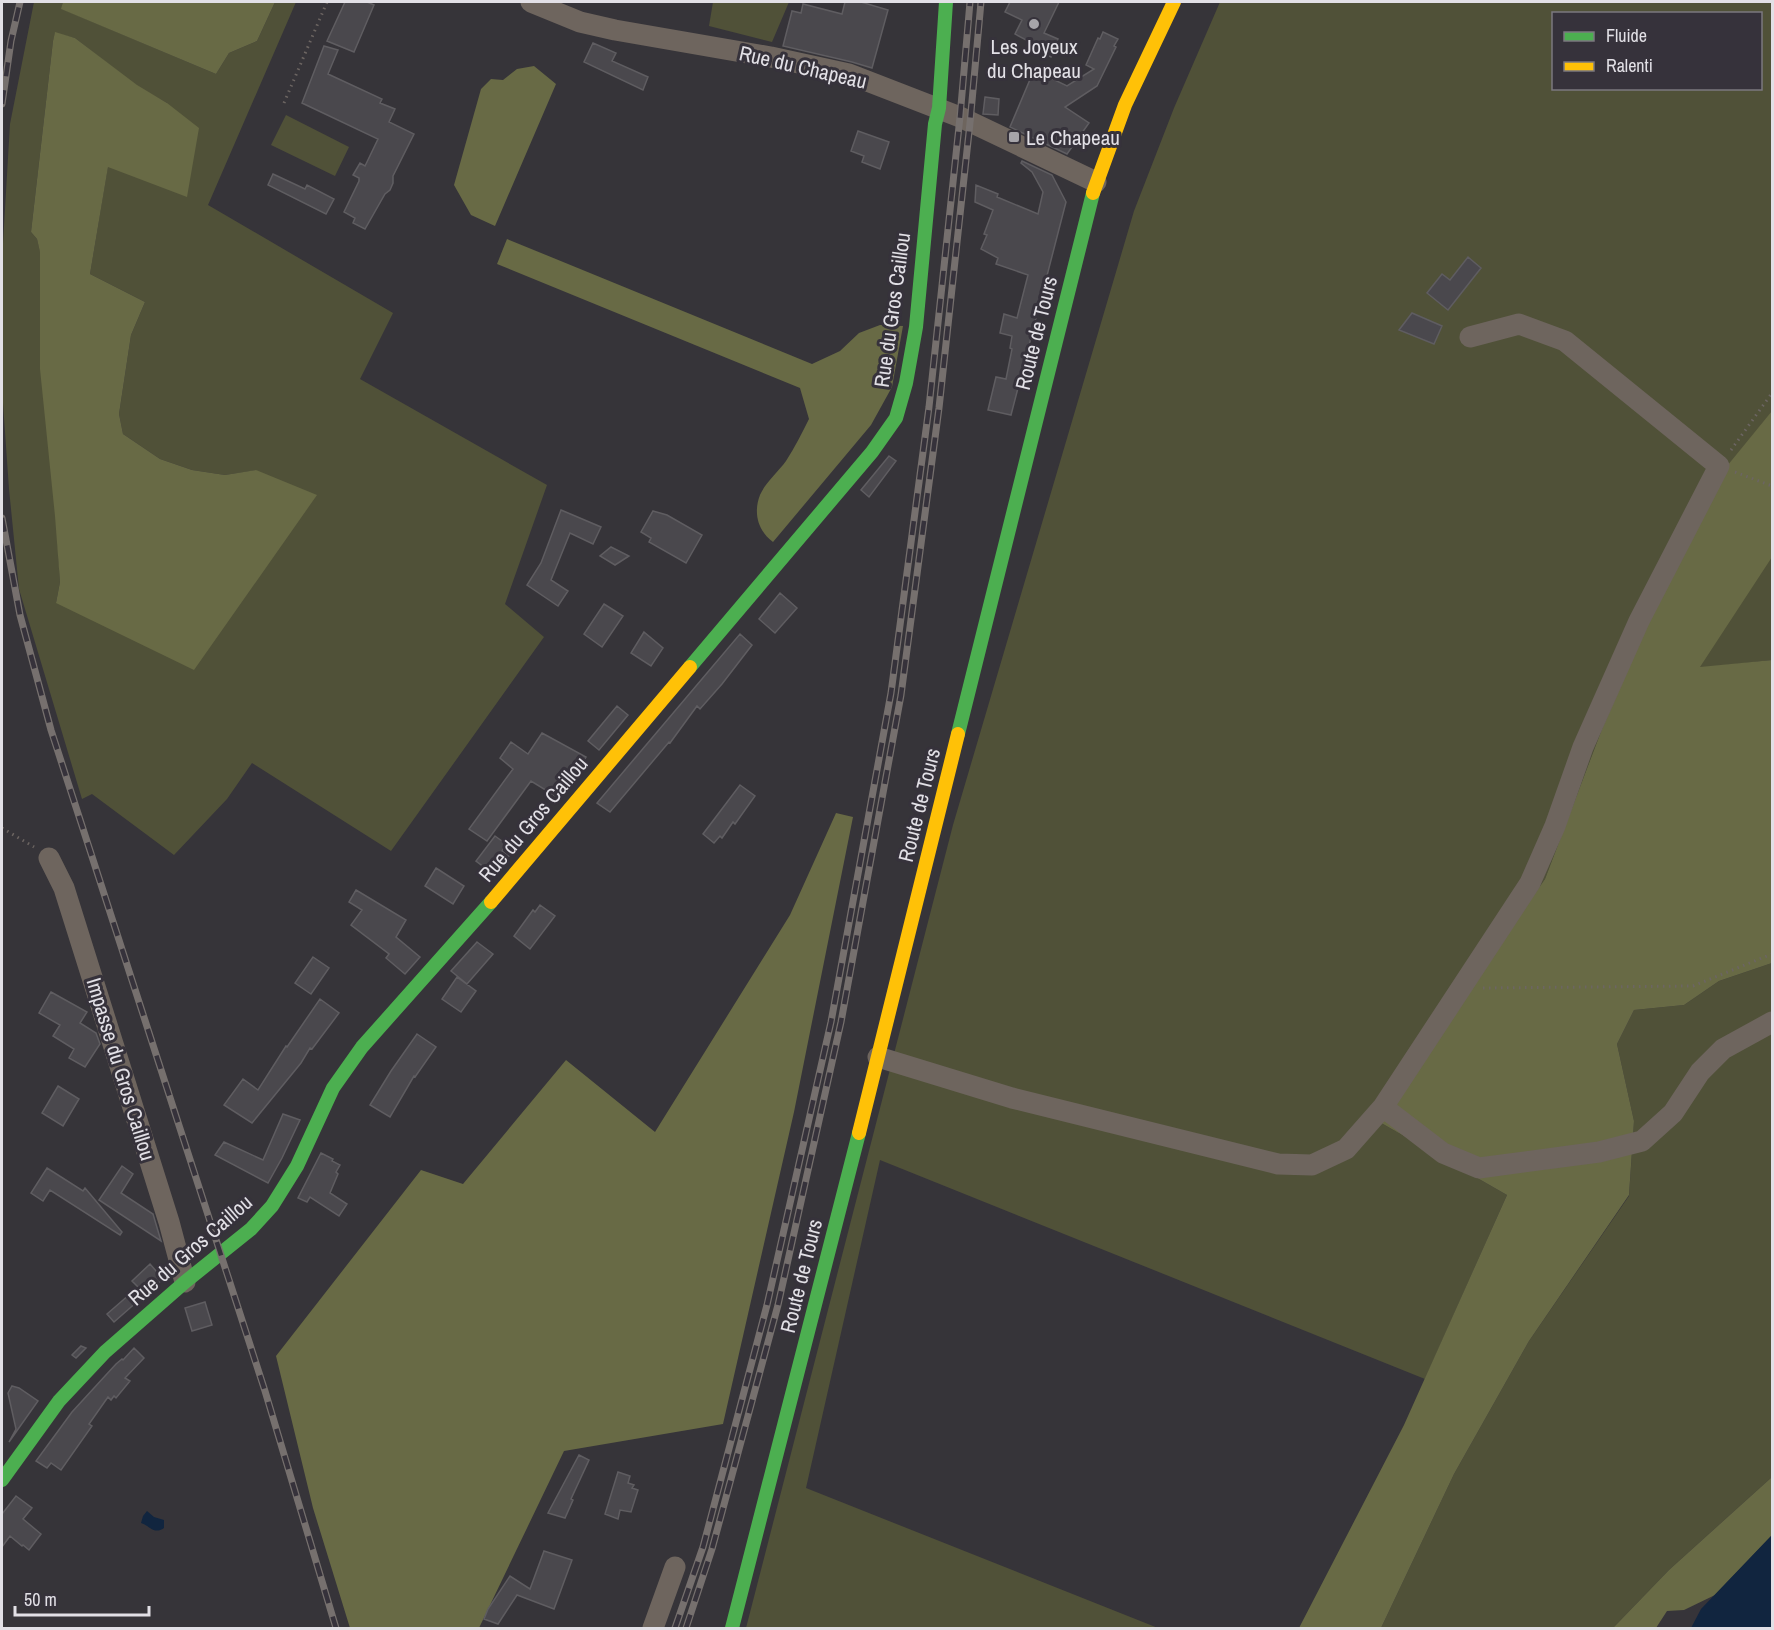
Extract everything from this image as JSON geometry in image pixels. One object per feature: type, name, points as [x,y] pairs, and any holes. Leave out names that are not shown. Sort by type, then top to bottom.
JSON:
[{"type":"street","name":"Rue du Chapeau","points":[[531,2],[580,22],[615,30],[771,57],[849,74],[960,117],[1096,182]]},
{"type":"street","name":"Rue du Gros Caillou","points":[[2,1480],[40,1425],[105,1352],[185,1282],[251,1229],[272,1206],[297,1166],[333,1088],[362,1047],[519,870],[873,452],[896,418],[906,383],[916,327],[935,124],[939,108],[946,2]]},
{"type":"street","name":"Route de Tours","points":[[732,1629],[878,1057],[1096,182],[1125,105],[1174,2]]},
{"type":"street","points":[[878,1057],[1012,1098],[1278,1164],[1312,1165],[1346,1149],[1383,1107],[1530,884],[1555,826],[1583,747],[1634,632],[1719,466],[1565,341],[1519,324],[1470,337]]},
{"type":"street","name":"Impasse du Gros Caillou","points":[[49,858],[64,888],[169,1222],[185,1282]]},
{"type":"street","points":[[1383,1107],[1443,1153],[1479,1168],[1599,1152],[1642,1141],[1673,1113],[1700,1072],[1723,1049],[1773,1022]]},
{"type":"street","points":[[653,1629],[675,1567]]},
{"type":"path","points":[[285,103],[327,2]]},
{"type":"path","points":[[1773,393],[1719,466],[1773,486]]},
{"type":"path","points":[[2,828],[43,852],[49,858]]},
{"type":"path","points":[[1461,988],[1693,986],[1773,954]]},
{"type":"green space","points":[[34,2],[63,2],[62,9],[216,74],[229,53],[257,41],[275,2],[296,2],[208,205],[393,313],[360,379],[547,485],[505,604],[544,637],[391,851],[252,763],[227,799],[174,855],[92,794],[82,799],[19,589],[2,389],[2,260],[10,124]],"holes":[[[55,33],[75,38],[137,86],[167,103],[108,166],[90,274],[145,302],[131,335],[119,414],[123,434],[160,459],[192,470],[225,475],[257,470],[56,603],[60,582],[40,251],[37,239],[31,232],[53,41]]]},
{"type":"green space","points":[[63,2],[275,2],[257,41],[229,53],[216,74],[61,9]]},
{"type":"green space","points":[[713,2],[789,2],[772,42],[709,26]]},
{"type":"green space","points":[[1220,2],[1772,2],[1772,660],[1625,676],[1602,729],[1545,879],[1376,1120],[1507,1195],[1425,1379],[880,1160],[806,1488],[1158,1628],[746,1628],[953,825],[1134,211],[1174,108]]},
{"type":"green space","points":[[55,32],[75,38],[199,128],[187,197],[108,167],[90,274],[145,302],[131,335],[119,414],[123,434],[160,459],[192,470],[225,475],[256,470],[317,495],[194,670],[56,603],[60,582],[40,369],[40,252],[37,239],[31,232]]},
{"type":"green space","points":[[534,66],[556,84],[495,226],[471,215],[454,185],[481,89],[491,79],[503,80],[517,69]]},
{"type":"green space","points":[[286,115],[349,147],[335,176],[271,145]]},
{"type":"green space","points":[[507,239],[812,364],[840,351],[859,333],[880,325],[903,326],[892,387],[871,425],[773,542],[760,527],[757,515],[758,502],[765,486],[789,456],[809,419],[800,388],[497,264]]},
{"type":"green space","points":[[1772,411],[1772,557],[1700,667],[1772,660],[1772,963],[1719,981],[1684,1005],[1634,1010],[1617,1044],[1634,1121],[1629,1195],[1529,1341],[1454,1474],[1381,1628],[1299,1628],[1404,1425],[1507,1195],[1376,1120],[1545,879],[1602,729],[1705,493]]},
{"type":"green space","points":[[836,813],[853,817],[794,1112],[723,1424],[564,1451],[479,1628],[350,1628],[313,1508],[276,1356],[421,1170],[463,1184],[566,1060],[655,1132],[790,915]]},
{"type":"green space","points":[[1772,963],[1772,1477],[1669,1570],[1613,1628],[1381,1628],[1454,1474],[1529,1341],[1629,1196],[1634,1121],[1617,1044],[1634,1010],[1684,1005],[1719,981]]},
{"type":"green space","points":[[1772,1477],[1772,1535],[1715,1595],[1684,1610],[1667,1611],[1656,1628],[1613,1628],[1669,1570]]},
{"type":"water","points":[[147,1511],[154,1517],[164,1520],[164,1528],[157,1531],[141,1523]]},
{"type":"water","points":[[1772,1535],[1772,1628],[1691,1628],[1701,1609]]},
{"type":"building","points":[[345,2],[367,2],[374,5],[354,52],[327,41]]},
{"type":"building","points":[[845,2],[861,2],[888,10],[872,68],[783,46],[792,11],[801,13],[803,4],[842,14]]},
{"type":"building","name":"Les Joyeux du Chapeau","points":[[1010,2],[1059,2],[1044,33],[1058,39],[1051,57],[1030,47],[1032,43],[1015,34],[1022,20],[1005,12]]},
{"type":"building","points":[[1103,32],[1118,39],[1114,46],[1116,47],[1097,86],[1065,107],[1089,123],[1067,154],[1010,127],[1034,70],[1067,86],[1094,69],[1086,65]]},
{"type":"building","points":[[593,43],[616,53],[612,61],[648,77],[643,90],[584,62]]},
{"type":"building","points":[[324,46],[338,50],[328,74],[382,99],[380,103],[395,109],[389,122],[414,134],[393,176],[390,190],[385,194],[365,229],[353,223],[355,218],[344,212],[359,181],[359,178],[353,175],[360,163],[365,166],[378,139],[302,103]]},
{"type":"building","points":[[985,97],[999,99],[998,115],[983,114]]},
{"type":"building","points":[[858,131],[889,142],[880,169],[862,162],[864,156],[851,151]]},
{"type":"building","points":[[1022,161],[1052,175],[1066,202],[1011,415],[988,410],[996,377],[1006,379],[1012,349],[1010,348],[1012,336],[1000,333],[1004,314],[1017,318],[1028,275],[996,264],[998,258],[981,249],[993,210],[975,202],[976,185],[998,194],[997,197],[1038,214],[1043,192],[1032,172],[1021,163]]},
{"type":"building","points":[[273,174],[305,189],[307,185],[334,199],[326,214],[268,185]]},
{"type":"building","points":[[1468,257],[1481,268],[1448,310],[1427,293],[1442,274],[1450,280]]},
{"type":"building","points":[[1412,313],[1442,326],[1434,344],[1399,330]]},
{"type":"building","points":[[889,456],[896,461],[869,497],[861,490]]},
{"type":"building","points":[[561,510],[601,527],[593,544],[570,533],[551,580],[568,591],[558,606],[527,585],[541,563]]},
{"type":"building","points":[[653,511],[667,515],[702,535],[686,563],[649,542],[651,538],[641,532]]},
{"type":"building","points":[[611,547],[629,556],[615,565],[600,556]]},
{"type":"building","points":[[780,593],[797,608],[775,633],[759,619]]},
{"type":"building","points":[[604,604],[623,616],[602,647],[584,634]]},
{"type":"building","points":[[644,632],[663,648],[651,666],[631,653]]},
{"type":"building","points":[[740,634],[752,645],[722,684],[700,709],[697,706],[670,743],[610,812],[597,803]]},
{"type":"building","points":[[617,706],[628,715],[599,750],[588,741]]},
{"type":"building","points":[[542,733],[586,757],[575,776],[557,797],[531,781],[487,841],[469,829],[513,769],[500,758],[511,742],[528,754]]},
{"type":"building","points":[[740,785],[755,796],[735,824],[733,822],[722,838],[720,836],[714,843],[703,834]]},
{"type":"building","points":[[495,836],[506,844],[502,851],[509,856],[493,874],[476,861]]},
{"type":"building","points":[[436,868],[464,886],[453,904],[425,886]]},
{"type":"building","points":[[356,890],[406,920],[396,937],[420,957],[405,974],[386,958],[389,954],[351,925],[362,910],[349,902]]},
{"type":"building","points":[[540,905],[555,916],[530,949],[514,936],[533,910],[535,912]]},
{"type":"building","points":[[477,942],[493,954],[467,984],[451,971]]},
{"type":"building","points":[[313,957],[329,968],[311,994],[295,983]]},
{"type":"building","points":[[457,977],[476,991],[461,1012],[442,999]]},
{"type":"building","points":[[51,992],[87,1012],[80,1023],[96,1033],[100,1044],[85,1067],[69,1058],[74,1049],[53,1036],[60,1025],[39,1013]]},
{"type":"building","points":[[320,999],[339,1013],[252,1123],[224,1105],[243,1079],[258,1090]]},
{"type":"building","points":[[417,1034],[436,1047],[414,1076],[390,1117],[370,1105]]},
{"type":"building","points":[[58,1086],[79,1099],[63,1126],[42,1113]]},
{"type":"building","points":[[283,1114],[300,1120],[268,1183],[215,1155],[224,1142],[263,1160]]},
{"type":"building","points":[[321,1153],[340,1165],[330,1193],[347,1204],[339,1216],[310,1197],[307,1202],[298,1198]]},
{"type":"building","points":[[122,1166],[133,1174],[121,1193],[153,1214],[161,1241],[99,1200]]},
{"type":"building","points":[[47,1168],[83,1191],[85,1188],[122,1232],[120,1235],[50,1190],[43,1201],[31,1193]]},
{"type":"building","points":[[150,1264],[163,1279],[114,1322],[107,1314],[138,1287],[132,1281]]},
{"type":"building","points":[[205,1302],[212,1325],[192,1331],[185,1308]]},
{"type":"building","points":[[81,1346],[86,1348],[76,1358],[72,1355]]},
{"type":"building","points":[[134,1348],[144,1358],[125,1378],[130,1381],[116,1398],[114,1396],[111,1400],[108,1397],[89,1424],[92,1426],[61,1470],[51,1463],[47,1468],[36,1461],[72,1412]]},
{"type":"building","points":[[12,1386],[38,1401],[9,1442],[16,1429],[8,1393]]},
{"type":"building","points":[[579,1455],[589,1460],[565,1518],[548,1513]]},
{"type":"building","points":[[618,1472],[630,1476],[628,1483],[634,1485],[632,1488],[638,1490],[631,1512],[620,1510],[618,1519],[605,1514]]},
{"type":"building","points":[[16,1496],[32,1508],[23,1519],[41,1534],[29,1550],[10,1536],[2,1547],[2,1514]]},
{"type":"building","points":[[544,1551],[572,1560],[554,1609],[517,1595],[498,1624],[484,1619],[510,1576],[530,1589]]},
{"type":"railway","points":[[2,104],[11,41],[20,2]]},
{"type":"railway","points":[[675,1628],[703,1547],[767,1305],[831,1022],[891,693],[929,407],[970,2]]},
{"type":"railway","points":[[686,1628],[712,1549],[778,1305],[841,1022],[901,695],[939,408],[981,2]]},
{"type":"railway","points":[[2,518],[20,615],[51,730],[265,1391],[336,1628]]},
{"type":"traffic: fast","points":[[690,667],[872,452],[896,418],[906,383],[916,327],[935,124],[939,108],[946,2]]},
{"type":"traffic: fast","points":[[958,734],[1093,193]]},
{"type":"traffic: fast","points":[[2,1480],[59,1401],[105,1352],[185,1282],[251,1229],[272,1206],[297,1166],[333,1088],[362,1047],[491,902]]},
{"type":"traffic: fast","points":[[732,1628],[859,1133]]},
{"type":"traffic: slow","points":[[1093,193],[1125,105],[1174,2]]},
{"type":"traffic: slow","points":[[491,902],[690,667]]},
{"type":"traffic: slow","points":[[859,1133],[958,734]]},
{"type":"place","name":"Les Joyeux du Chapeau","points":[[1034,24]]},
{"type":"place","name":"Le Chapeau","points":[[1014,137]]}]
